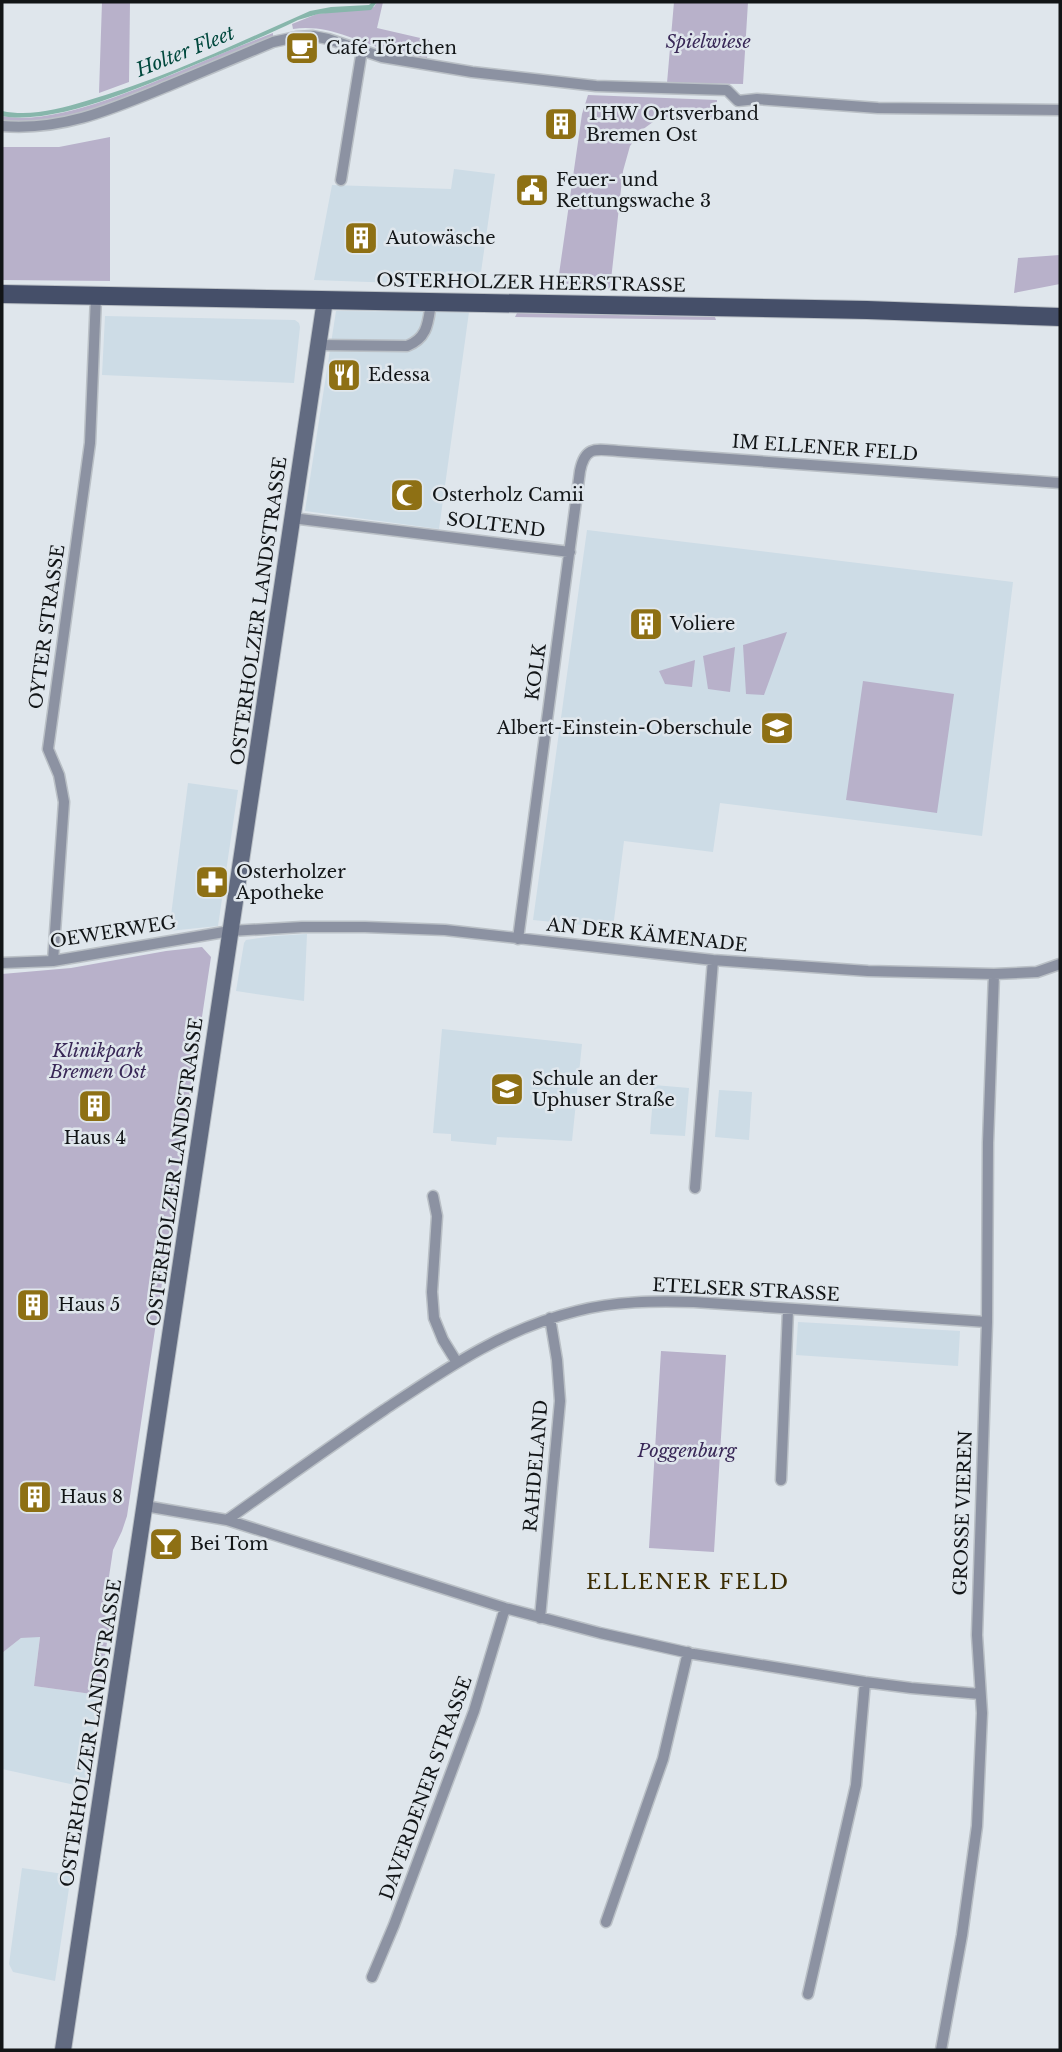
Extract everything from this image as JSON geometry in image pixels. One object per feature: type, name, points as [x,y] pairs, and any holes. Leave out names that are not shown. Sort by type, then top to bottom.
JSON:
[{"type":"main road","name":"OSTERHOLZER HEERSTRASSE","points":[[2,294],[867,310],[1060,317]]},
{"type":"main road","name":"OSTERHOLZER LANDSTRASSE","points":[[63,2050],[325,300]]},
{"type":"street","points":[[2,126],[27,128],[86,118],[273,42],[292,37],[313,36],[383,57],[472,72],[596,86],[727,90],[738,101],[757,99],[878,108],[1060,110]]},
{"type":"street","points":[[341,180],[362,50]]},
{"type":"street","name":"OYTER STRASSE","points":[[53,961],[64,802],[59,775],[48,749],[90,443],[96,296]]},
{"type":"street","points":[[318,345],[407,346],[425,334],[431,303]]},
{"type":"street","name":"IM ELLENER FELD","points":[[588,453],[600,450],[628,451],[1060,483]]},
{"type":"street","name":"KOLK","points":[[518,939],[580,471],[583,458],[588,453]]},
{"type":"street","name":"SOLTEND","points":[[292,518],[570,552]]},
{"type":"street","name":"AN DER KÄMENADE","points":[[230,931],[302,927],[445,930],[713,960],[868,971],[994,974],[1037,972],[1060,964]]},
{"type":"street","name":"OEWERWEG","points":[[2,963],[53,961],[230,931]]},
{"type":"street","points":[[695,1188],[713,960]]},
{"type":"street","name":"GROSSE VIEREN","points":[[941,2050],[962,1935],[977,1826],[982,1713],[977,1623],[987,1322],[988,1143],[994,974]]},
{"type":"street","points":[[433,1196],[437,1216],[433,1318],[456,1362]]},
{"type":"street","name":"ETELSER STRASSE","points":[[227,1521],[456,1362],[513,1332],[550,1318],[610,1304],[651,1301],[987,1322]]},
{"type":"street","points":[[782,1480],[788,1310]]},
{"type":"street","name":"RAHDELAND","points":[[540,1618],[560,1401],[558,1360],[550,1318]]},
{"type":"street","points":[[145,1506],[227,1521],[505,1608],[600,1633],[688,1652],[865,1682],[980,1694]]},
{"type":"street","name":"DAVERDENER STRASSE","points":[[372,1977],[394,1926],[474,1712],[505,1608]]},
{"type":"street","points":[[606,1922],[663,1759],[688,1652]]},
{"type":"street","points":[[808,1994],[856,1785],[865,1682]]},
{"type":"shaded area","points":[[377,2],[371,10],[318,14],[298,20],[178,72],[102,101],[48,115],[2,116],[2,111],[44,111],[115,92],[200,60],[310,11],[369,5]]},
{"type":"shaded area","points":[[454,169],[495,174],[479,286],[314,280],[332,185],[451,189]]},
{"type":"shaded area","points":[[336,311],[469,312],[439,529],[305,511]]},
{"type":"shaded area","points":[[105,316],[295,320],[300,327],[294,383],[102,375]]},
{"type":"shaded area","name":"Albert-Einstein-Oberschule","points":[[587,530],[1013,582],[982,836],[720,803],[713,852],[624,841],[613,928],[533,920]]},
{"type":"shaded area","points":[[188,783],[238,790],[218,926],[169,931]]},
{"type":"shaded area","points":[[307,934],[304,1001],[236,991],[246,940]]},
{"type":"shaded area","name":"Schule an der Uphuser Straße","points":[[442,1029],[582,1044],[572,1141],[497,1137],[496,1145],[451,1141],[451,1134],[433,1133]]},
{"type":"shaded area","points":[[654,1085],[689,1088],[685,1136],[650,1134]]},
{"type":"shaded area","points":[[719,1090],[752,1092],[749,1140],[715,1137]]},
{"type":"shaded area","points":[[798,1322],[960,1331],[958,1366],[796,1355]]},
{"type":"shaded area","points":[[40,1636],[34,1686],[99,1695],[84,1787],[2,1769],[2,1653],[21,1638]]},
{"type":"shaded area","points":[[22,1868],[71,1875],[55,1981],[13,1972],[9,1964]]},
{"type":"green space","points":[[102,2],[130,2],[129,82],[99,93]]},
{"type":"green space","points":[[377,2],[383,2],[377,28],[429,40],[427,58],[394,52],[330,31],[293,29],[292,24],[317,14],[374,7]]},
{"type":"green space","name":"Spielwiese","points":[[674,2],[748,2],[743,84],[667,83]]},
{"type":"green space","points":[[273,33],[273,38],[128,98],[59,120],[2,121],[2,116],[45,116],[94,104]]},
{"type":"green space","points":[[588,95],[717,100],[716,118],[680,116],[657,119],[642,130],[630,146],[623,171],[610,289],[557,288],[582,114]]},
{"type":"green space","points":[[110,137],[110,281],[2,280],[2,147],[59,147]]},
{"type":"green space","points":[[1060,255],[1060,284],[1014,293],[1018,258]]},
{"type":"green space","points":[[517,313],[715,317],[716,320],[515,317]]},
{"type":"green space","points":[[787,632],[764,695],[746,694],[743,645]]},
{"type":"green space","points":[[735,647],[730,692],[708,689],[703,656]]},
{"type":"green space","points":[[695,660],[692,687],[665,684],[659,671]]},
{"type":"green space","points":[[863,681],[954,694],[937,813],[846,800]]},
{"type":"green space","name":"Klinikpark Bremen Ost","points":[[202,947],[211,957],[127,1516],[113,1550],[104,1610],[109,1629],[99,1695],[34,1686],[40,1637],[21,1638],[2,1653],[2,974],[71,968]]},
{"type":"green space","name":"Poggenburg","points":[[661,1351],[726,1355],[714,1552],[649,1548]]},
{"type":"place","name":"Café Törtchen","points":[[302,48]]},
{"type":"place","name":"THW Ortsverband Bremen Ost","points":[[561,124]]},
{"type":"place","name":"Feuer- und Rettungswache 3","points":[[532,190]]},
{"type":"place","name":"Autowäsche","points":[[361,238]]},
{"type":"place","name":"Edessa","points":[[344,375]]},
{"type":"place","name":"Osterholz Camii","points":[[407,495]]},
{"type":"place","name":"Voliere","points":[[646,624]]},
{"type":"place","name":"Albert-Einstein-Oberschule","points":[[777,728]]},
{"type":"place","name":"Osterholzer Apotheke","points":[[212,882]]},
{"type":"place","name":"Schule an der Uphuser Straße","points":[[507,1089]]},
{"type":"place","name":"Haus 4","points":[[95,1106]]},
{"type":"place","name":"Haus 5","points":[[33,1305]]},
{"type":"place","name":"Haus 8","points":[[35,1497]]},
{"type":"place","name":"Bei Tom","points":[[166,1544]]},
{"type":"district","name":"ELLENER FELD","points":[[688,1582]]},
{"type":"water label","name":"Holter Fleet","points":[[185,51]]}]
